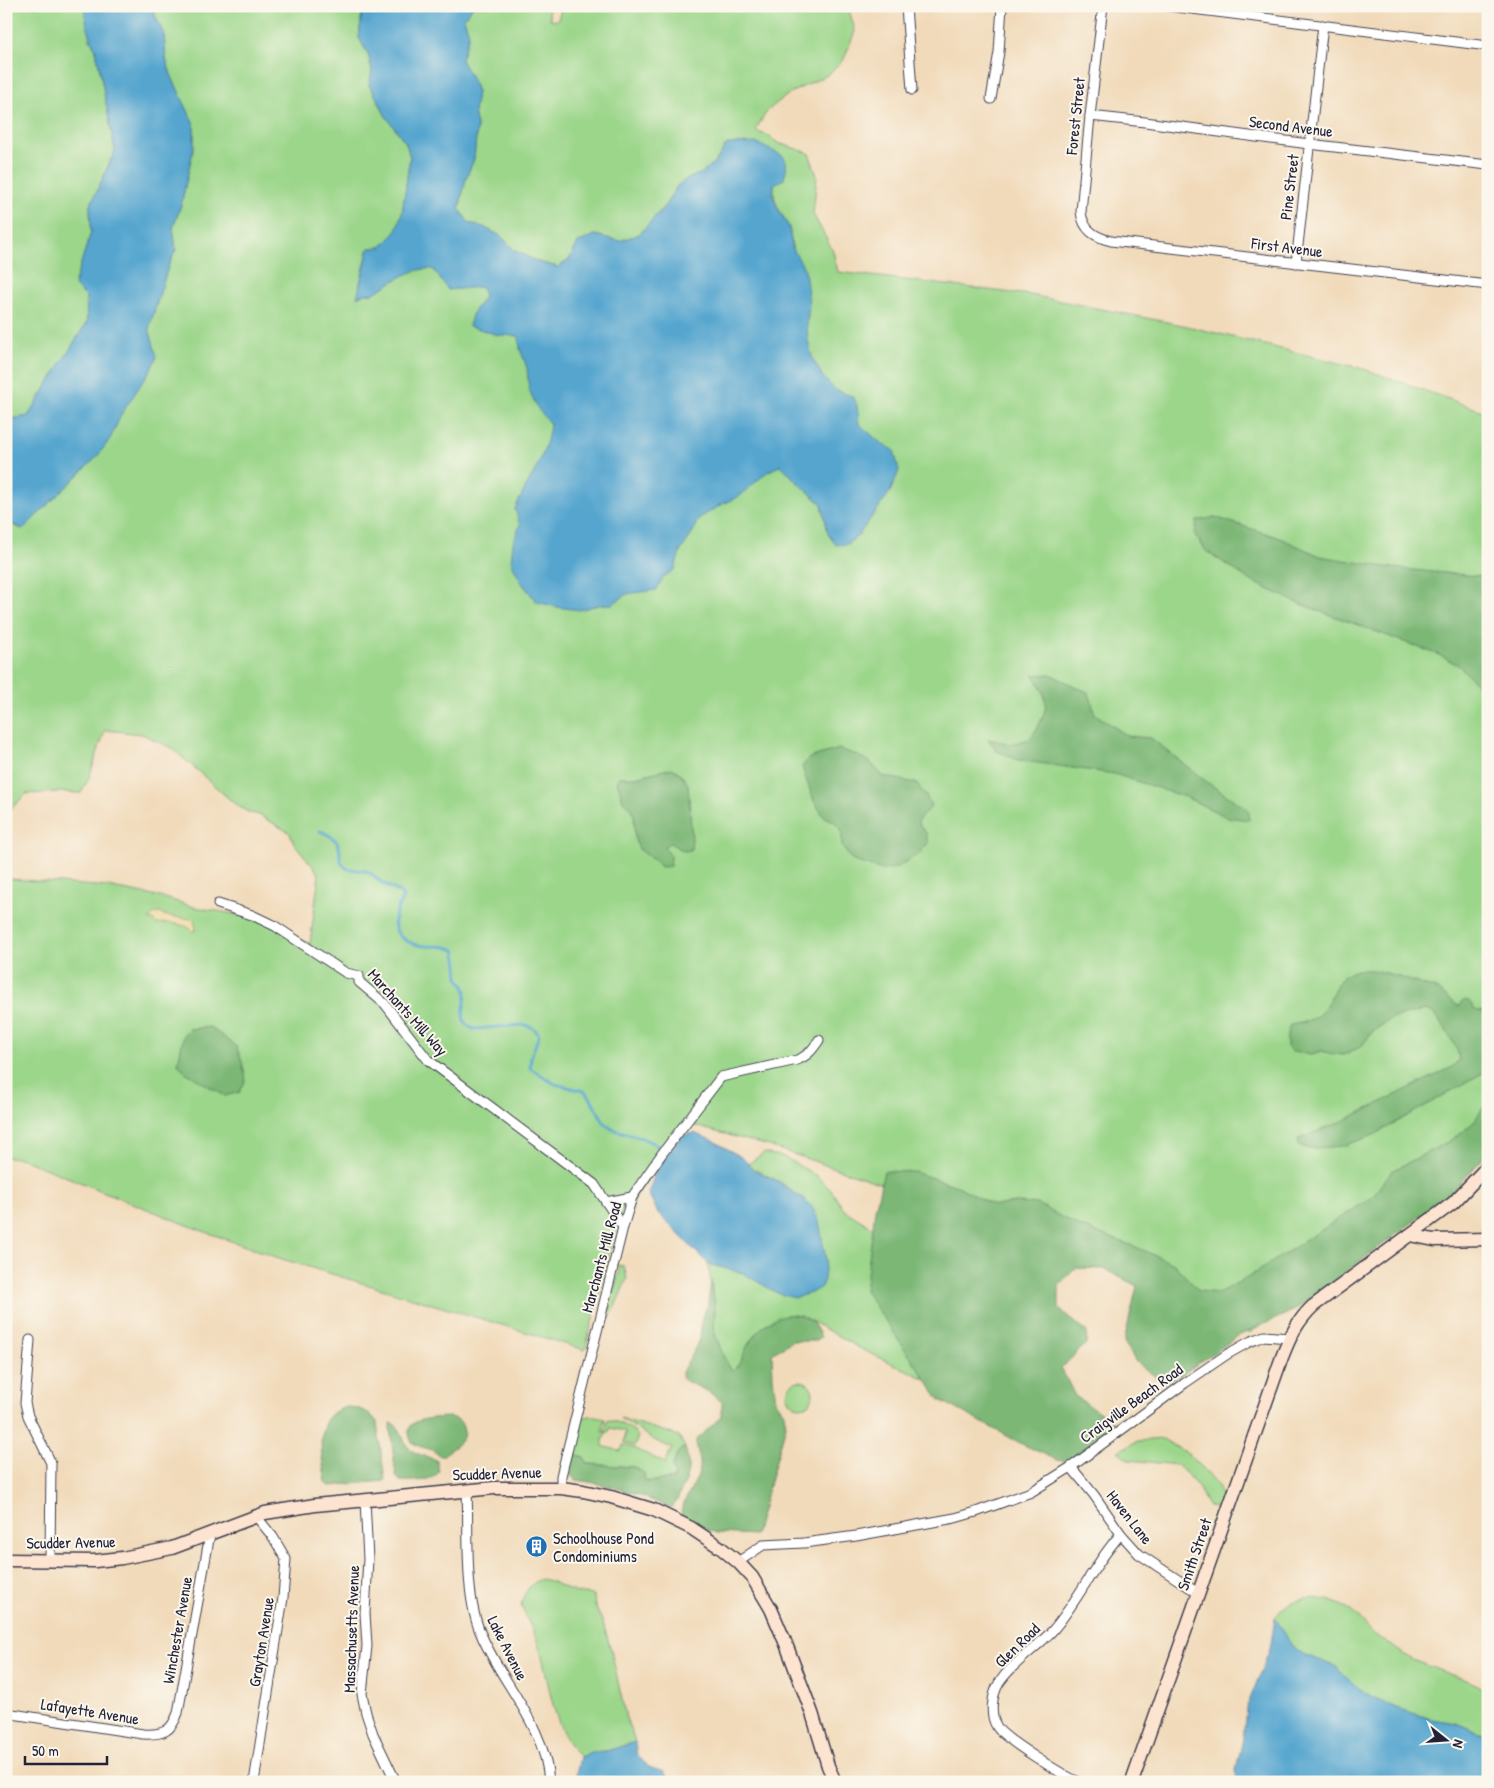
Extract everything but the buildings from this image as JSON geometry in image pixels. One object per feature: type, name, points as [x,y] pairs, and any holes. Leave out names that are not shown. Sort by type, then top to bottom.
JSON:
[{"type":"street","points":[[906,6],[912,90]]},
{"type":"street","points":[[991,99],[999,52],[1002,6]]},
{"type":"street","name":"Forest Street","points":[[1087,229],[1081,212],[1103,6]]},
{"type":"street","points":[[1168,6],[1488,46]]},
{"type":"street","name":"Pine Street","points":[[1296,263],[1324,25]]},
{"type":"street","name":"Second Avenue","points":[[1090,116],[1488,165]]},
{"type":"street","name":"First Avenue","points":[[1087,229],[1094,235],[1111,240],[1488,285]]},
{"type":"street","name":"Marchants Mill Way","points":[[218,904],[252,915],[275,926],[346,973],[359,976],[359,982],[385,1004],[428,1060],[594,1184],[622,1227]]},
{"type":"street","name":"Marchants Mill Road","points":[[561,1488],[561,1476],[622,1227],[632,1196],[667,1146],[721,1077],[798,1060],[812,1051],[819,1040]]},
{"type":"street","points":[[1289,1338],[1302,1317],[1313,1306],[1453,1203],[1488,1166]]},
{"type":"street","points":[[606,1202],[632,1196]]},
{"type":"street","points":[[1410,1235],[1434,1240],[1488,1239]]},
{"type":"street","name":"Craigville Beach Road","points":[[738,1562],[763,1545],[804,1543],[856,1536],[976,1512],[1030,1492],[1071,1467],[1226,1355],[1264,1336],[1289,1338]]},
{"type":"street","name":"Smith Street","points":[[1132,1782],[1289,1338]]},
{"type":"street","points":[[30,1340],[24,1403],[51,1463],[50,1560]]},
{"type":"street","name":"Haven Lane","points":[[1071,1467],[1094,1495],[1120,1534],[1139,1554],[1198,1593]]},
{"type":"street","name":"Scudder Avenue","points":[[6,1560],[95,1561],[122,1558],[172,1548],[256,1516],[286,1509],[366,1500],[517,1487],[583,1490],[611,1496],[654,1510],[699,1532],[738,1562],[760,1588],[771,1609],[812,1713],[834,1782]]},
{"type":"street","name":"Lake Avenue","points":[[467,1490],[473,1610],[480,1633],[493,1659],[541,1743],[546,1758],[549,1782]]},
{"type":"street","name":"Massachusetts Avenue","points":[[366,1500],[368,1559],[365,1613],[368,1646],[362,1694],[366,1713],[374,1734],[396,1782]]},
{"type":"street","name":"Grayton Avenue","points":[[254,1782],[283,1598],[286,1559],[273,1537],[256,1516]]},
{"type":"street","name":"Winchester Avenue","points":[[169,1729],[174,1724],[178,1713],[210,1534]]},
{"type":"street","name":"Glen Road","points":[[1079,1782],[1041,1761],[997,1727],[994,1716],[993,1696],[1007,1673],[1053,1630],[1085,1587],[1108,1549],[1120,1534]]},
{"type":"street","points":[[6,1732],[8,1713]]},
{"type":"street","name":"Lafayette Avenue","points":[[8,1713],[143,1734],[158,1734],[169,1729]]},
{"type":"green space","points":[[6,6],[85,6],[90,39],[96,50],[115,151],[90,206],[91,232],[74,285],[86,297],[87,322],[28,416],[6,420]]},
{"type":"green space","points":[[151,6],[365,6],[362,12],[359,38],[368,54],[372,71],[369,85],[385,115],[406,143],[410,157],[402,213],[395,234],[381,247],[369,248],[359,286],[428,265],[482,287],[484,297],[515,325],[553,410],[582,609],[599,605],[698,519],[726,502],[754,473],[781,464],[822,504],[823,510],[829,394],[810,360],[789,227],[776,203],[774,184],[727,144],[715,162],[702,173],[685,180],[677,186],[666,204],[640,234],[619,241],[595,235],[578,243],[569,260],[558,267],[538,262],[514,250],[501,236],[483,227],[469,223],[459,209],[466,178],[474,159],[477,126],[474,112],[477,92],[473,81],[460,60],[469,34],[464,19],[473,6],[548,6],[550,19],[554,21],[558,19],[562,6],[848,6],[855,31],[844,59],[829,74],[790,93],[773,106],[756,129],[778,143],[809,153],[817,176],[813,214],[833,251],[838,272],[1030,295],[1187,326],[1364,369],[1488,413],[1488,1149],[1446,1193],[1250,1333],[1196,1295],[924,1198],[769,1146],[691,1125],[669,1149],[637,1194],[627,1224],[612,1245],[585,1350],[282,1259],[200,1230],[19,1158],[6,1157],[6,877],[107,887],[165,898],[194,907],[263,919],[310,944],[319,874],[294,843],[290,833],[259,815],[248,812],[236,805],[172,748],[142,734],[105,730],[89,778],[81,793],[26,794],[6,814],[6,522],[22,529],[87,467],[156,355],[149,328],[168,267],[176,249],[173,228],[181,205],[194,146],[194,124],[171,75],[166,59],[164,35]]},
{"type":"green space","points":[[1215,517],[1280,538],[1320,556],[1392,568],[1488,577],[1488,704],[1475,682],[1458,665],[1437,654],[1295,602],[1253,582],[1206,551],[1195,535],[1197,521]]},
{"type":"green space","points":[[1050,674],[1089,693],[1095,714],[1128,736],[1151,738],[1208,783],[1249,810],[1249,820],[1227,817],[1185,797],[1114,774],[1018,760],[997,751],[988,739],[1011,744],[1030,739],[1044,714],[1045,707],[1043,693],[1033,675]]},
{"type":"green space","points":[[839,749],[869,761],[883,776],[916,783],[926,796],[931,806],[918,823],[926,833],[928,843],[919,854],[896,868],[883,870],[853,861],[842,847],[842,832],[835,822],[824,817],[814,801],[802,767],[809,758]]},
{"type":"green space","points":[[672,768],[680,773],[688,784],[691,850],[684,851],[670,843],[664,846],[671,857],[670,866],[662,867],[639,849],[635,840],[634,815],[623,801],[617,781],[620,777],[635,777]]},
{"type":"green space","points":[[1356,970],[1373,970],[1390,974],[1436,989],[1459,1007],[1461,1002],[1466,1000],[1470,1002],[1475,1010],[1488,1013],[1488,1070],[1374,1135],[1343,1146],[1308,1149],[1299,1145],[1298,1139],[1339,1123],[1452,1067],[1459,1061],[1457,1049],[1447,1032],[1433,1013],[1425,1010],[1393,1018],[1373,1031],[1361,1047],[1343,1055],[1322,1051],[1311,1054],[1292,1052],[1287,1047],[1287,1033],[1290,1025],[1307,1021],[1318,1015],[1325,1008],[1338,982],[1345,975]]},
{"type":"green space","points":[[210,1027],[236,1046],[246,1079],[240,1092],[225,1096],[185,1072],[178,1063],[184,1034],[189,1029]]},
{"type":"green space","points":[[1488,1108],[1488,1153],[1449,1195],[1295,1310],[1238,1336],[1181,1375],[1164,1383],[1136,1362],[1124,1342],[1137,1286],[1104,1269],[1076,1268],[1059,1285],[1059,1309],[1087,1332],[1086,1344],[1061,1368],[1075,1396],[1117,1424],[1069,1462],[1057,1460],[1024,1445],[940,1400],[865,1291],[875,1210],[884,1171],[914,1172],[960,1187],[994,1206],[1015,1203],[1038,1204],[1074,1224],[1136,1247],[1174,1264],[1199,1291],[1218,1293],[1247,1278],[1371,1198],[1392,1171],[1453,1139],[1474,1122],[1482,1109]]},
{"type":"green space","points":[[764,1153],[784,1157],[817,1176],[831,1190],[844,1210],[884,1235],[934,1291],[1107,1420],[1114,1428],[1110,1436],[1070,1458],[926,1379],[863,1350],[800,1315],[756,1333],[749,1343],[741,1363],[732,1371],[724,1358],[714,1331],[715,1307],[708,1264],[743,1273],[777,1293],[803,1198],[780,1182],[748,1164]]},
{"type":"green space","points":[[619,1265],[624,1266],[627,1279],[610,1318],[607,1320],[604,1318],[607,1316],[620,1268],[618,1267]]},
{"type":"green space","points":[[711,1280],[715,1307],[714,1331],[724,1358],[732,1371],[739,1364],[747,1346],[758,1331],[768,1322],[780,1316],[793,1315],[804,1317],[814,1324],[821,1337],[814,1341],[792,1341],[772,1354],[776,1401],[784,1413],[786,1425],[755,1535],[717,1533],[707,1530],[681,1514],[699,1473],[700,1461],[696,1440],[722,1416],[722,1402],[709,1392],[682,1379],[682,1372],[700,1339],[702,1317],[708,1305]]},
{"type":"green space","points":[[800,1381],[809,1385],[813,1394],[809,1403],[800,1407],[791,1403],[787,1394],[791,1385]]},
{"type":"green space","points":[[347,1407],[364,1411],[377,1422],[385,1481],[330,1486],[326,1483],[321,1444],[324,1425],[336,1411]]},
{"type":"green space","points":[[590,1416],[605,1419],[602,1432],[607,1433],[603,1439],[603,1446],[621,1451],[623,1445],[634,1448],[665,1463],[672,1448],[656,1441],[620,1418],[679,1436],[685,1448],[678,1452],[672,1468],[675,1475],[673,1480],[646,1481],[634,1467],[587,1464],[584,1457],[571,1453],[580,1420]]},
{"type":"green space","points":[[449,1417],[460,1421],[464,1435],[443,1456],[412,1442],[409,1434],[410,1428],[414,1423],[420,1420]]},
{"type":"green space","points":[[608,1420],[624,1425],[632,1430],[638,1436],[635,1446],[624,1443],[625,1431],[610,1428],[609,1432],[604,1431]]},
{"type":"green space","points":[[391,1423],[398,1427],[405,1443],[410,1449],[417,1454],[437,1461],[439,1472],[436,1475],[432,1478],[421,1480],[400,1481],[396,1476]]},
{"type":"green space","points":[[1163,1439],[1188,1454],[1218,1485],[1223,1500],[1216,1508],[1208,1506],[1198,1487],[1178,1465],[1129,1460],[1118,1451],[1138,1441]]},
{"type":"green space","points":[[685,1448],[688,1467],[685,1483],[677,1501],[670,1508],[624,1490],[576,1480],[569,1471],[571,1453],[574,1453],[584,1457],[588,1464],[634,1467],[644,1473],[645,1481],[673,1480],[675,1475],[672,1468],[678,1452]]},
{"type":"green space","points":[[542,1579],[573,1592],[594,1596],[595,1606],[603,1623],[611,1650],[626,1718],[635,1742],[607,1751],[591,1752],[580,1757],[570,1745],[557,1719],[537,1641],[521,1605],[528,1589],[535,1582]]},
{"type":"green space","points":[[1313,1598],[1332,1601],[1351,1610],[1372,1632],[1412,1660],[1476,1684],[1488,1691],[1488,1733],[1478,1732],[1456,1723],[1431,1719],[1391,1706],[1356,1686],[1335,1666],[1303,1654],[1291,1645],[1275,1619],[1282,1609],[1291,1603]]},
{"type":"sand","points":[[160,913],[194,920],[196,930],[193,931],[190,928],[176,924],[156,924],[153,920],[149,920],[154,914]]},
{"type":"water","points":[[85,6],[151,6],[164,35],[166,59],[171,75],[194,124],[194,146],[181,205],[173,228],[176,249],[168,267],[149,328],[157,357],[122,413],[110,439],[97,457],[23,529],[6,522],[6,420],[28,416],[87,322],[86,297],[74,285],[91,232],[90,206],[115,151],[96,50],[89,34]]},
{"type":"water","points":[[365,6],[473,6],[464,18],[469,34],[461,60],[477,92],[474,112],[477,126],[474,159],[466,178],[459,209],[469,223],[483,227],[501,236],[514,250],[538,262],[558,267],[569,260],[578,243],[595,235],[619,241],[640,234],[666,204],[677,186],[685,180],[702,173],[715,162],[727,144],[756,143],[783,156],[786,164],[784,179],[774,184],[773,196],[778,209],[789,227],[792,247],[805,270],[809,303],[808,341],[812,357],[823,377],[835,390],[852,396],[857,405],[859,424],[882,444],[894,450],[899,471],[890,492],[858,536],[847,544],[836,545],[828,534],[822,504],[781,465],[767,472],[740,496],[720,505],[698,519],[692,534],[680,552],[675,569],[664,577],[656,590],[627,594],[613,604],[598,605],[579,610],[537,602],[521,582],[511,561],[513,543],[520,525],[515,509],[541,457],[550,424],[538,409],[529,390],[527,368],[520,349],[519,336],[498,335],[469,326],[473,312],[484,297],[482,287],[448,290],[433,269],[409,273],[372,294],[366,293],[357,297],[369,248],[381,247],[395,233],[402,213],[410,157],[406,143],[385,115],[369,85],[372,71],[368,54],[359,38],[362,12]]},
{"type":"water","points":[[694,1133],[714,1141],[741,1157],[755,1170],[779,1182],[803,1198],[812,1207],[819,1221],[826,1260],[821,1287],[811,1293],[794,1298],[777,1293],[743,1273],[708,1264],[658,1213],[648,1193],[656,1171],[682,1136]]},
{"type":"water","points":[[1275,1619],[1291,1645],[1303,1654],[1335,1666],[1356,1686],[1369,1695],[1391,1706],[1431,1719],[1456,1723],[1478,1732],[1488,1733],[1488,1782],[1237,1782],[1236,1769],[1243,1739],[1246,1709],[1270,1649]]},
{"type":"water","points":[[635,1742],[637,1755],[649,1767],[664,1772],[673,1782],[578,1782],[576,1775],[580,1757],[591,1752],[607,1751]]},
{"type":"waterway","points":[[320,831],[335,840],[340,849],[340,858],[345,867],[370,872],[384,884],[401,894],[403,897],[394,921],[397,932],[401,937],[422,946],[443,946],[455,950],[458,977],[466,991],[463,1018],[468,1026],[474,1029],[523,1025],[532,1028],[539,1035],[531,1057],[530,1068],[555,1084],[584,1091],[590,1097],[605,1124],[612,1129],[653,1143],[668,1155]]},
{"type":"place","name":"Schoolhouse Pond Condominiums","points":[[537,1547]]}]
